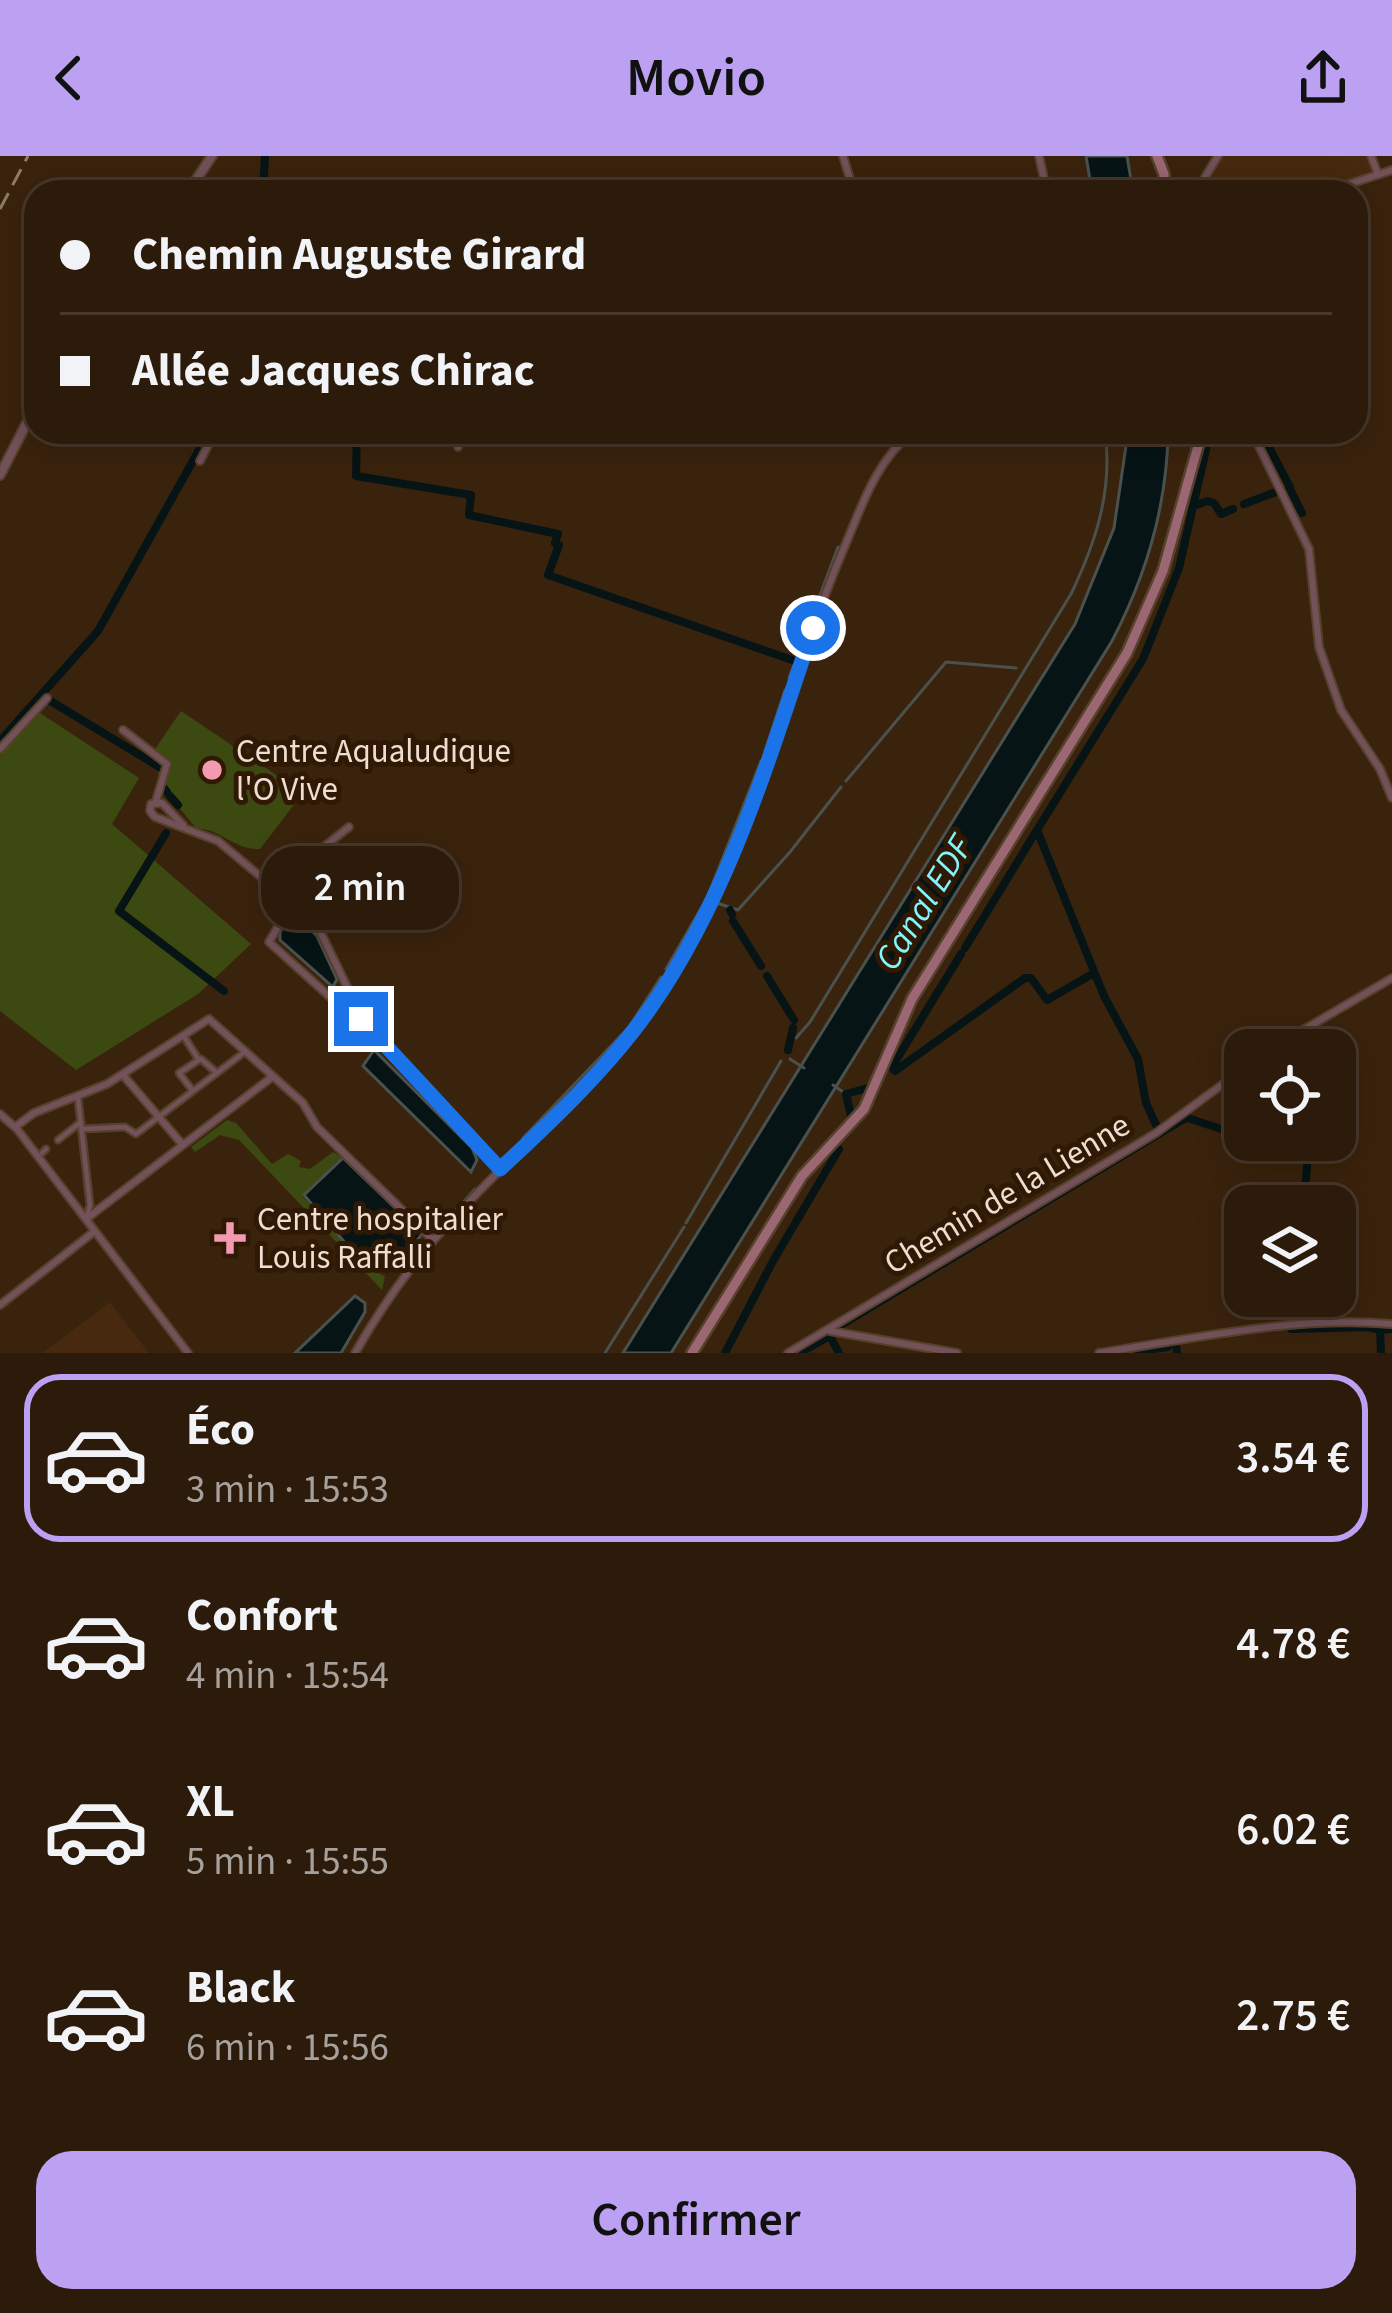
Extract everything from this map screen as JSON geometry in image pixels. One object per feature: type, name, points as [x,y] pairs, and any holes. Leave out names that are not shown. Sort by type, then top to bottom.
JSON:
[{"type":"main road","points":[[692,1353],[802,1176],[864,1109],[912,999],[1127,652],[1163,571],[1199,444]]},
{"type":"street","points":[[1371,156],[1378,175]]},
{"type":"street","points":[[1362,180],[1392,170]]},
{"type":"street","points":[[0,475],[24,428]]},
{"type":"street","points":[[200,460],[209,444]]},
{"type":"street","points":[[355,1353],[392,1292],[433,1240],[624,1042],[688,947],[734,854],[824,595],[861,507],[886,459],[901,444]]},
{"type":"street","points":[[1258,444],[1309,549],[1319,647],[1343,715],[1380,769],[1392,798]]},
{"type":"street","points":[[0,749],[47,698]]},
{"type":"street","points":[[123,730],[167,764],[150,808],[152,814],[218,841],[304,913],[320,932],[371,1034]]},
{"type":"street","points":[[156,801],[183,825]]},
{"type":"street","points":[[349,827],[329,842],[269,942],[371,1034],[500,1169]]},
{"type":"street","points":[[283,917],[293,909],[304,913]]},
{"type":"street","points":[[1305,1029],[1392,978]]},
{"type":"street","points":[[326,993],[338,994],[344,983]]},
{"type":"street","points":[[15,1127],[34,1113],[123,1075],[209,1018],[303,1102],[317,1127],[433,1240]]},
{"type":"street","points":[[183,1034],[199,1060],[179,1073],[193,1091]]},
{"type":"street","points":[[58,1140],[81,1125],[125,1127],[134,1135],[245,1051]]},
{"type":"street","points":[[201,1059],[217,1073]]},
{"type":"street","points":[[123,1075],[182,1144]]},
{"type":"street","points":[[86,1220],[272,1077]]},
{"type":"street","name":"Chemin de la Lienne","points":[[788,1353],[1156,1133],[1224,1083]]},
{"type":"street","points":[[78,1098],[90,1205],[86,1220]]},
{"type":"street","points":[[0,1114],[15,1127],[188,1353]]},
{"type":"street","points":[[0,1305],[95,1231]]},
{"type":"street","points":[[1099,1353],[1273,1326],[1392,1324]]},
{"type":"street","points":[[826,1330],[957,1353]]},
{"type":"shaded area","points":[[1222,156],[1373,156],[1381,177],[1368,182],[1208,180]]},
{"type":"shaded area","points":[[110,1302],[149,1353],[42,1353]]},
{"type":"green space","name":"Centre Aqualudique l'O Vive","points":[[181,711],[303,793],[260,849],[196,828],[162,787],[153,752]]},
{"type":"green space","points":[[40,713],[139,778],[112,824],[251,944],[198,994],[76,1070],[0,1011],[0,755]]},
{"type":"green space","points":[[227,1120],[236,1123],[272,1164],[288,1154],[301,1161],[299,1167],[310,1169],[333,1152],[342,1157],[302,1196],[360,1261],[375,1246],[399,1264],[388,1270],[377,1254],[366,1268],[385,1276],[382,1290],[239,1140],[220,1135],[195,1152],[191,1147]]},
{"type":"water","points":[[1086,156],[1127,156],[1131,180],[1090,180]]},
{"type":"water","name":"Canal EDF","points":[[1126,444],[1168,444],[1152,540],[1112,641],[671,1353],[623,1353],[1075,624],[1114,528]]},
{"type":"water","points":[[299,917],[317,936],[337,979],[333,987],[280,940],[289,919]]},
{"type":"water","points":[[374,1050],[472,1148],[477,1160],[471,1172],[363,1066]]},
{"type":"water","points":[[343,1158],[422,1234],[400,1263],[375,1245],[360,1260],[304,1195]]},
{"type":"water","points":[[355,1296],[365,1303],[365,1312],[341,1353],[295,1353]]},
{"type":"waterway","points":[[264,180],[265,156]]},
{"type":"waterway","points":[[0,741],[98,631],[202,444]]},
{"type":"waterway","points":[[357,444],[356,476],[471,495],[469,515],[558,534],[555,543]]},
{"type":"waterway","points":[[796,1038],[1071,594],[1100,515],[1106,444]]},
{"type":"waterway","points":[[1037,830],[1143,659],[1179,568],[1207,444]]},
{"type":"waterway","points":[[1267,444],[1290,487]]},
{"type":"waterway","points":[[1289,487],[1302,513]]},
{"type":"waterway","points":[[1244,504],[1276,492]]},
{"type":"waterway","points":[[1194,506],[1207,501],[1221,514],[1233,509]]},
{"type":"waterway","points":[[559,545],[548,575],[795,661]]},
{"type":"waterway","points":[[789,678],[838,547]]},
{"type":"waterway","points":[[846,781],[946,662],[1016,668]]},
{"type":"waterway","points":[[765,751],[785,690]]},
{"type":"waterway","points":[[49,700],[161,768]]},
{"type":"waterway","points":[[666,969],[707,898],[761,761]]},
{"type":"waterway","points":[[717,903],[738,910],[841,787]]},
{"type":"waterway","points":[[164,788],[167,792]]},
{"type":"waterway","points":[[170,796],[178,805]]},
{"type":"waterway","points":[[965,948],[1037,830],[1104,996],[1138,1059],[1146,1103],[1157,1127]]},
{"type":"waterway","points":[[166,833],[119,911],[224,991]]},
{"type":"waterway","points":[[730,910],[732,914]]},
{"type":"waterway","points":[[733,921],[761,966]]},
{"type":"waterway","points":[[892,1067],[961,954]]},
{"type":"waterway","points":[[892,1067],[895,1071],[1025,978],[1031,978],[1047,1000],[1094,973]]},
{"type":"waterway","points":[[767,976],[794,1020]]},
{"type":"waterway","points":[[523,1138],[629,1027],[661,977]]},
{"type":"waterway","points":[[788,1050],[793,1028]]},
{"type":"waterway","points":[[790,1059],[804,1068]]},
{"type":"waterway","points":[[686,1223],[781,1061]]},
{"type":"waterway","points":[[833,1085],[846,1094]]},
{"type":"waterway","points":[[851,1116],[846,1094],[868,1088]]},
{"type":"waterway","points":[[836,1328],[1182,1120],[1224,1130]]},
{"type":"waterway","points":[[725,1353],[839,1149]]},
{"type":"waterway","points":[[1306,1185],[1307,1161]]},
{"type":"waterway","points":[[433,1236],[475,1189]]},
{"type":"waterway","points":[[605,1353],[684,1227]]},
{"type":"waterway","points":[[1292,1317],[1292,1321]]},
{"type":"waterway","points":[[1291,1329],[1380,1330],[1381,1353]]},
{"type":"waterway","points":[[1380,1330],[1392,1329]]},
{"type":"waterway","points":[[803,1351],[830,1336],[839,1353]]},
{"type":"waterway","points":[[1176,1346],[1177,1353]]},
{"type":"waterway","points":[[1139,1351],[1168,1347]]},
{"type":"railway","points":[[0,209],[28,156]]},
{"type":"place","name":"Centre Aqualudique l'O Vive","points":[[212,770]]},
{"type":"place","name":"Centre hospitalier Louis Raffalli","points":[[230,1238]]},
{"type":"route","points":[[361,1019],[500,1169],[624,1042],[665,985],[734,854],[813,628]]}]
